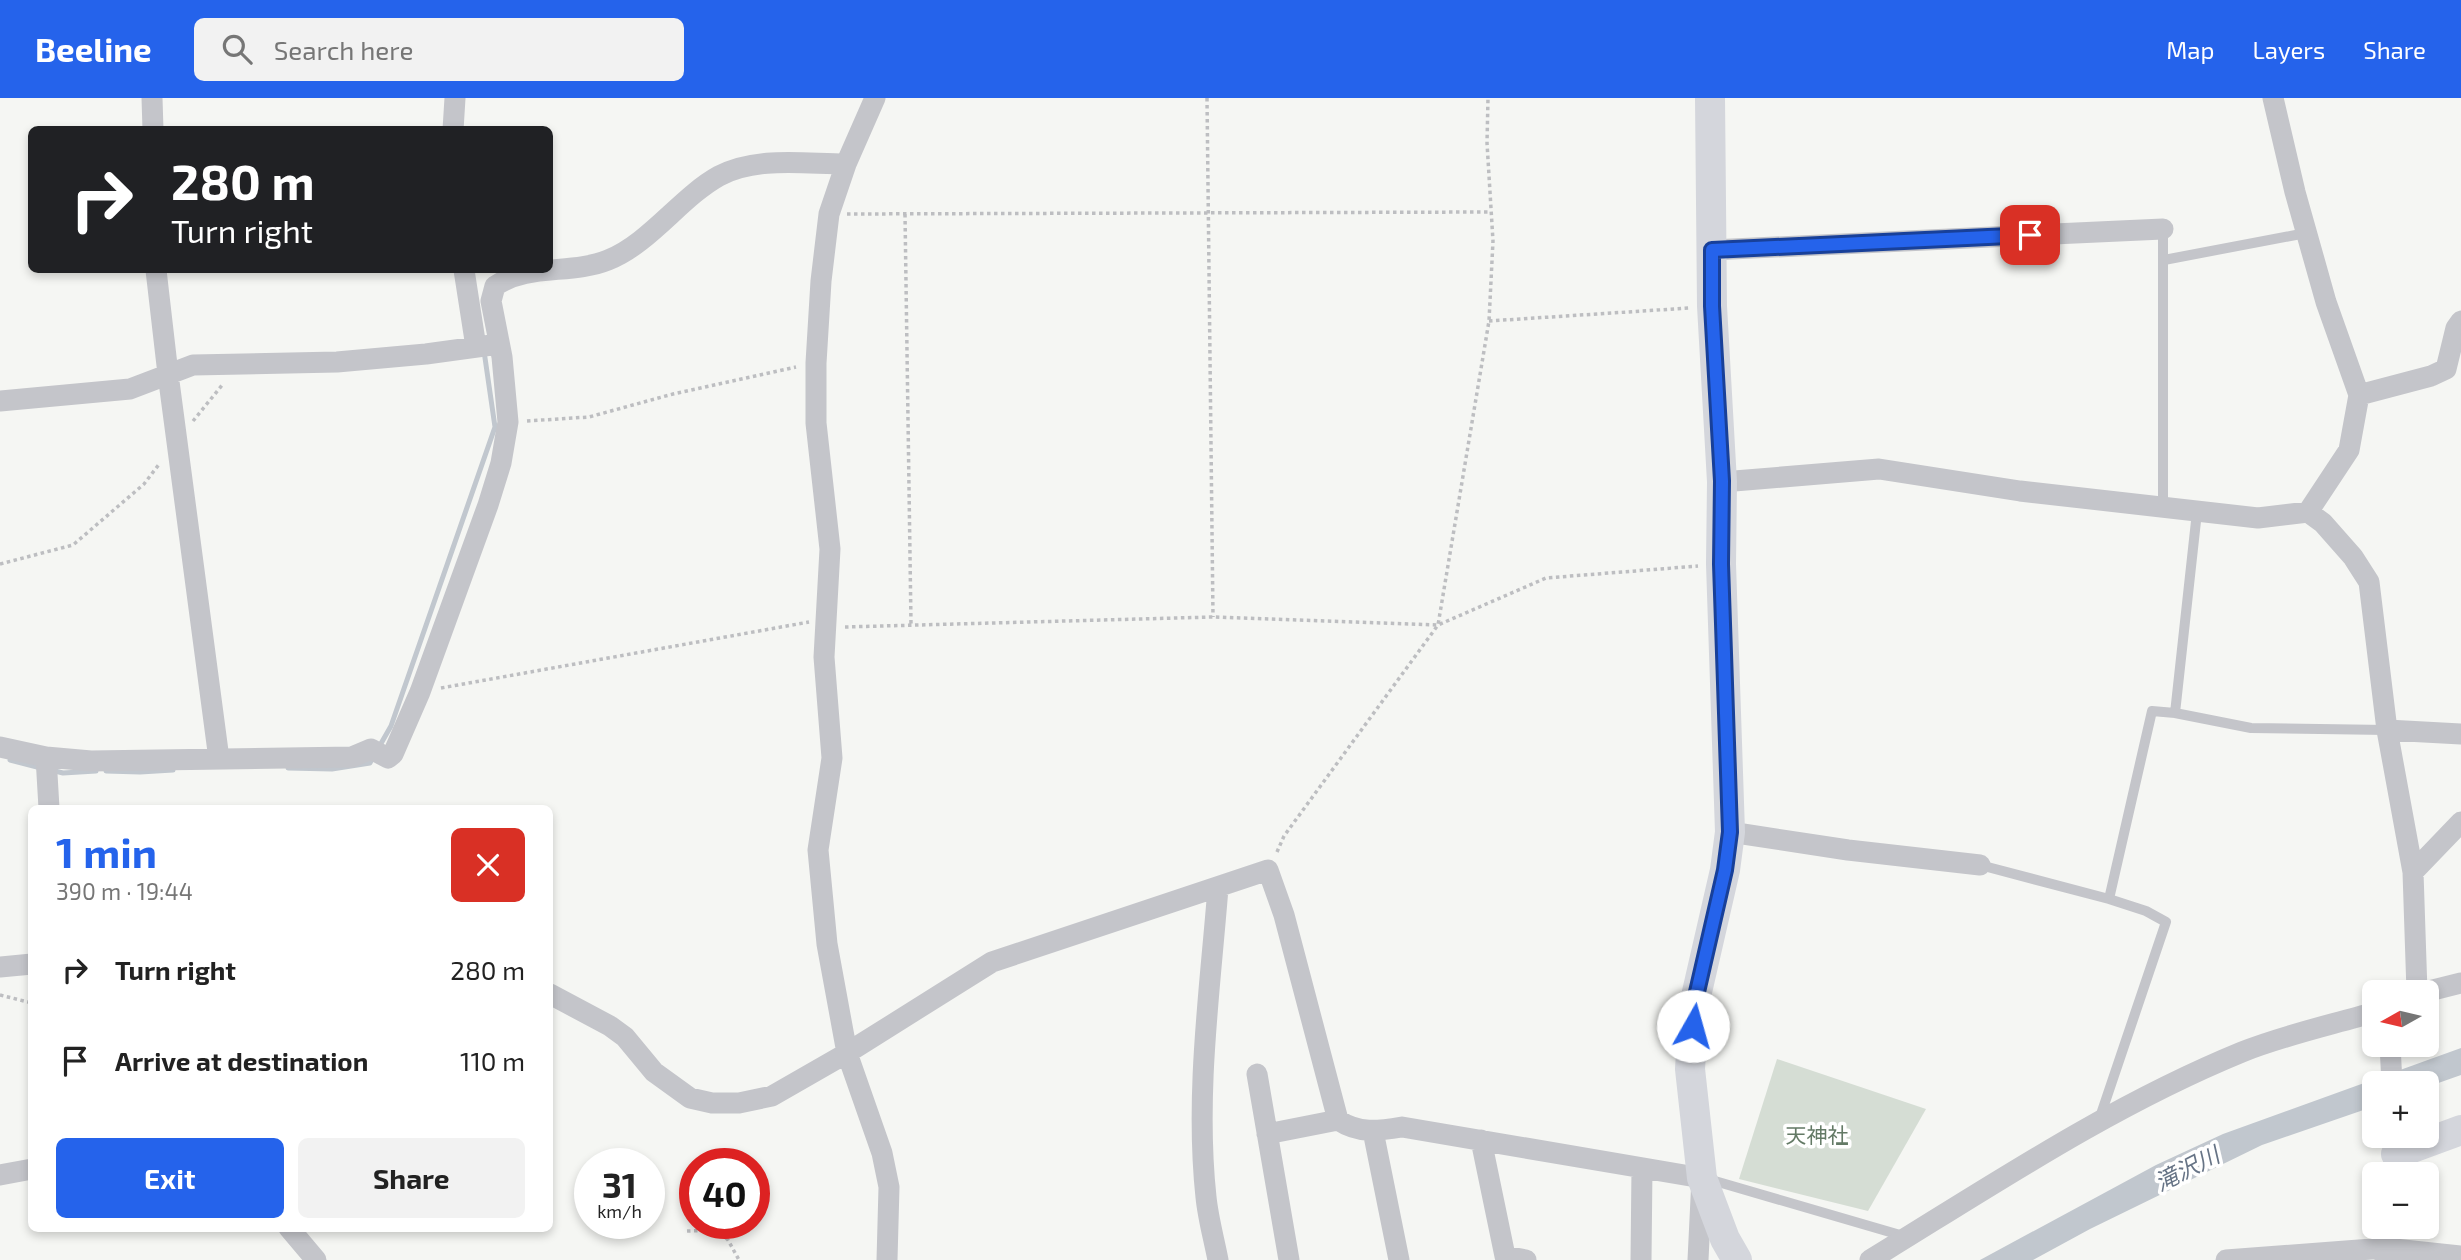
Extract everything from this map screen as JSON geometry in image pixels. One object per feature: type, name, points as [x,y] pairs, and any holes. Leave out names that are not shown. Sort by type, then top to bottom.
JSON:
[{"type":"street","points":[[152,98],[153,126]]},
{"type":"street","points":[[453,126],[455,98]]},
{"type":"street","points":[[875,98],[846,164],[829,214],[821,281],[816,363],[816,423],[830,549],[824,657],[832,758],[818,850],[827,944],[847,1052],[882,1153],[889,1187],[887,1260]]},
{"type":"street","points":[[1698,1260],[1702,1178],[1690,1069],[1694,1005],[1725,870],[1730,832],[1721,564],[1722,481],[1712,306],[1710,98]]},
{"type":"street","points":[[2273,98],[2306,233],[2326,302],[2359,395],[2349,450],[2308,512]]},
{"type":"street","points":[[553,271],[575,269],[609,260],[635,244],[718,177],[740,168],[766,163],[846,164]]},
{"type":"street","points":[[1712,250],[2163,229]]},
{"type":"street","points":[[156,273],[219,760]]},
{"type":"street","points":[[0,747],[47,766],[92,761],[352,757],[378,752],[388,758],[393,754],[420,692],[488,505],[501,463],[508,422],[465,273]]},
{"type":"street","points":[[487,345],[495,286],[507,277],[521,273]]},
{"type":"street","points":[[2359,395],[2431,376],[2446,369],[2456,328],[2461,321]]},
{"type":"street","points":[[0,401],[130,389],[192,365],[337,362],[487,345]]},
{"type":"street","points":[[1722,481],[1879,469],[2021,491],[2258,519],[2308,512],[2323,523],[2354,557],[2369,582],[2387,730],[2413,872],[2417,980]]},
{"type":"street","points":[[2387,730],[2461,734]]},
{"type":"street","points":[[47,766],[48,805]]},
{"type":"street","points":[[2413,872],[2461,822]]},
{"type":"street","points":[[1730,832],[1848,850],[1980,865]]},
{"type":"street","points":[[553,996],[625,1037],[654,1072],[690,1098],[712,1103],[739,1103],[772,1096],[992,962],[1268,870],[1284,915],[1338,1120]]},
{"type":"street","points":[[1218,888],[1203,1078],[1206,1199],[1218,1260]]},
{"type":"street","points":[[0,967],[28,964]]},
{"type":"street","points":[[2440,989],[2461,984]]},
{"type":"street","points":[[1870,1260],[2099,1121],[2241,1052],[2362,1016]]},
{"type":"street","points":[[1256,1074],[1289,1260]]},
{"type":"street","points":[[1267,1134],[1338,1120],[1351,1128],[1373,1131],[1402,1127],[1702,1178]]},
{"type":"street","points":[[2395,1154],[2461,1130]]},
{"type":"street","points":[[1373,1131],[1399,1260]]},
{"type":"street","points":[[1481,1140],[1505,1256],[1526,1260]]},
{"type":"street","points":[[1641,1260],[1642,1168]]},
{"type":"street","points":[[0,1175],[28,1170]]},
{"type":"street","points":[[1702,1178],[1725,1239],[1737,1260]]},
{"type":"street","points":[[292,1232],[316,1260]]},
{"type":"street","points":[[2226,1260],[2385,1254],[2461,1256]]},
{"type":"lane","points":[[2163,229],[2163,508]]},
{"type":"lane","points":[[2164,260],[2306,233]]},
{"type":"lane","points":[[2175,713],[2197,512]]},
{"type":"lane","points":[[2109,899],[2152,711],[2251,728],[2387,730]]},
{"type":"lane","points":[[1980,865],[2109,899],[2146,911],[2166,922],[2099,1121]]},
{"type":"lane","points":[[1702,1178],[1908,1237]]},
{"type":"path","points":[[1207,98],[1213,617]]},
{"type":"path","points":[[1268,870],[1284,836],[1438,625],[1489,321],[1493,273],[1489,212],[1488,98]]},
{"type":"path","points":[[829,214],[1489,212]]},
{"type":"path","points":[[905,214],[911,624]]},
{"type":"path","points":[[1489,321],[1712,306]]},
{"type":"path","points":[[0,564],[73,545],[144,484],[240,363]]},
{"type":"path","points":[[508,422],[589,417],[673,394],[816,363]]},
{"type":"path","points":[[420,692],[827,623],[911,624],[1213,617],[1438,625],[1546,578],[1721,564]]},
{"type":"path","points":[[0,995],[28,1002]]},
{"type":"path","points":[[727,1239],[739,1260]]},
{"type":"green space","name":"天神社","points":[[1777,1059],[1926,1109],[1868,1211],[1739,1179]]},
{"type":"water","points":[[2461,1048],[2461,1075],[2439,1083],[2439,1071],[2397,1071],[2440,1057]]},
{"type":"water","name":"滝沢川","points":[[2362,1084],[2362,1110],[2262,1145],[2090,1229],[2033,1260],[1980,1260],[2156,1165],[2223,1134]]},
{"type":"waterway","points":[[379,747],[391,726],[495,427],[484,351]]},
{"type":"waterway","points":[[288,768],[332,769],[370,763],[374,755]]},
{"type":"waterway","points":[[10,760],[41,768]]},
{"type":"waterway","points":[[51,770],[63,773],[96,771]]},
{"type":"waterway","points":[[106,771],[173,770]]},
{"type":"route","points":[[1693,1026],[1694,1005],[1725,870],[1730,832],[1721,564],[1722,481],[1712,306],[1712,250],[2030,235]]}]
